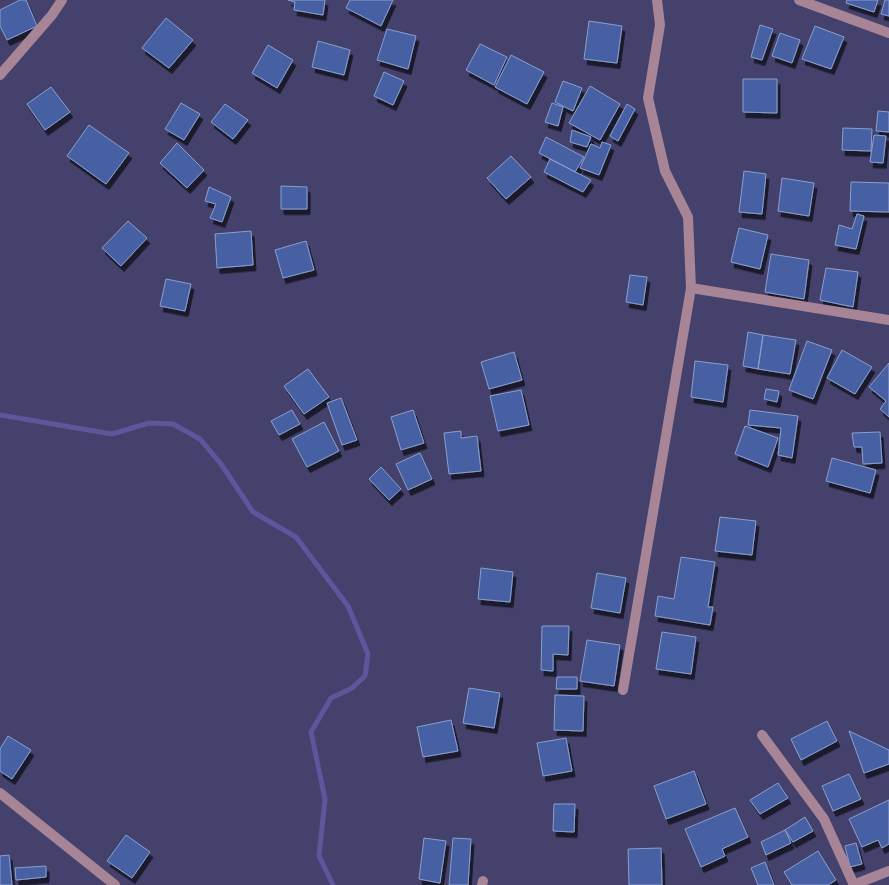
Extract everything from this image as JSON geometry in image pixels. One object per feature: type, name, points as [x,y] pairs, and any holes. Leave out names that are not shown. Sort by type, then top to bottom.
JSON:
[{"type":"street","points":[[0,75],[52,16],[62,0]]},
{"type":"street","points":[[623,690],[691,288],[688,217],[665,171],[648,98],[660,25],[657,0]]},
{"type":"street","points":[[799,0],[889,33]]},
{"type":"street","points":[[691,288],[889,320]]},
{"type":"street","points":[[762,735],[824,819],[854,885],[889,871]]},
{"type":"street","points":[[0,793],[115,885]]},
{"type":"building","points":[[20,0],[26,0],[37,26],[7,40],[0,26],[0,10]]},
{"type":"building","points":[[288,0],[325,0],[323,15],[294,10],[295,2]]},
{"type":"building","points":[[350,0],[393,0],[381,26],[346,8]]},
{"type":"building","points":[[847,0],[878,0],[874,12],[846,3]]},
{"type":"building","points":[[885,0],[889,0],[889,16],[881,14]]},
{"type":"building","points":[[166,18],[193,40],[169,68],[142,48]]},
{"type":"building","points":[[589,21],[622,26],[617,63],[584,59]]},
{"type":"building","points":[[760,25],[773,29],[762,60],[751,57]]},
{"type":"building","points":[[815,26],[844,37],[831,69],[802,59]]},
{"type":"building","points":[[387,29],[416,36],[408,69],[377,60]]},
{"type":"building","points":[[780,33],[800,40],[792,63],[772,56]]},
{"type":"building","points":[[318,41],[350,50],[344,75],[312,67]]},
{"type":"building","points":[[480,44],[507,57],[494,85],[466,70]]},
{"type":"building","points":[[268,45],[293,60],[277,88],[252,73]]},
{"type":"building","points":[[511,55],[544,72],[527,104],[495,87]]},
{"type":"building","points":[[384,72],[404,81],[393,105],[374,96]]},
{"type":"building","points":[[743,79],[777,79],[777,113],[743,112]]},
{"type":"building","points":[[563,81],[582,88],[573,111],[555,102]]},
{"type":"building","points":[[590,86],[620,104],[600,140],[569,123]]},
{"type":"building","points":[[51,87],[70,112],[45,130],[27,104]]},
{"type":"building","points":[[181,103],[200,114],[184,140],[165,129]]},
{"type":"building","points":[[552,103],[563,107],[558,126],[545,122]]},
{"type":"building","points":[[225,104],[248,120],[233,139],[211,122]]},
{"type":"building","points":[[627,104],[635,109],[618,141],[610,136]]},
{"type":"building","points":[[878,111],[889,112],[889,132],[876,131]]},
{"type":"building","points":[[89,125],[129,153],[106,184],[67,156]]},
{"type":"building","points":[[843,128],[872,129],[871,151],[842,150]]},
{"type":"building","points":[[572,130],[591,137],[587,147],[570,142]]},
{"type":"building","points":[[874,135],[886,136],[883,163],[870,162]]},
{"type":"building","points":[[546,137],[584,157],[575,172],[539,153]]},
{"type":"building","points":[[602,142],[611,145],[599,175],[580,168],[591,144],[600,148]]},
{"type":"building","points":[[177,143],[204,170],[187,188],[160,163]]},
{"type":"building","points":[[511,156],[531,177],[506,199],[487,178]]},
{"type":"building","points":[[550,159],[591,180],[583,192],[544,172]]},
{"type":"building","points":[[744,171],[766,174],[762,214],[739,212]]},
{"type":"building","points":[[782,178],[814,183],[809,216],[778,211]]},
{"type":"building","points":[[851,182],[889,183],[889,212],[850,211]]},
{"type":"building","points":[[281,186],[307,187],[307,209],[281,209]]},
{"type":"building","points":[[209,187],[231,197],[222,222],[210,218],[216,204],[205,201]]},
{"type":"building","points":[[857,214],[864,216],[856,249],[835,245],[839,225],[852,229]]},
{"type":"building","points":[[128,221],[147,238],[121,266],[102,248]]},
{"type":"building","points":[[739,228],[768,235],[760,269],[731,262]]},
{"type":"building","points":[[251,231],[253,265],[217,268],[215,234]]},
{"type":"building","points":[[306,241],[314,270],[283,278],[275,250]]},
{"type":"building","points":[[771,254],[809,260],[804,299],[765,292]]},
{"type":"building","points":[[826,268],[858,272],[853,307],[820,300]]},
{"type":"building","points":[[630,275],[647,277],[643,305],[626,302]]},
{"type":"building","points":[[166,279],[191,284],[185,311],[160,306]]},
{"type":"building","points":[[748,332],[763,335],[758,369],[743,366]]},
{"type":"building","points":[[763,335],[796,340],[790,374],[758,369]]},
{"type":"building","points":[[807,341],[832,350],[813,399],[789,390]]},
{"type":"building","points":[[842,350],[872,367],[855,394],[827,378]]},
{"type":"building","points":[[514,352],[522,380],[489,389],[481,362]]},
{"type":"building","points":[[695,361],[728,365],[723,402],[691,397]]},
{"type":"building","points":[[889,363],[889,417],[880,409],[886,401],[869,387]]},
{"type":"building","points":[[308,369],[329,397],[304,414],[284,386]]},
{"type":"building","points":[[766,389],[779,391],[777,402],[764,399]]},
{"type":"building","points":[[521,390],[529,425],[498,431],[490,396]]},
{"type":"building","points":[[341,398],[357,440],[342,445],[327,403]]},
{"type":"building","points":[[292,410],[300,424],[279,435],[271,421]]},
{"type":"building","points":[[413,410],[424,443],[401,450],[391,417]]},
{"type":"building","points":[[750,410],[798,416],[792,458],[778,455],[781,428],[748,425]]},
{"type":"building","points":[[324,422],[339,451],[307,467],[292,439]]},
{"type":"building","points":[[745,426],[778,438],[768,467],[735,454]]},
{"type":"building","points":[[461,431],[461,438],[477,436],[481,471],[449,474],[444,433]]},
{"type":"building","points":[[880,432],[882,463],[863,464],[862,447],[854,447],[852,433]]},
{"type":"building","points":[[420,453],[432,479],[408,490],[396,464]]},
{"type":"building","points":[[832,458],[876,470],[870,493],[826,481]]},
{"type":"building","points":[[381,467],[401,489],[389,500],[369,479]]},
{"type":"building","points":[[720,517],[756,521],[752,555],[715,551]]},
{"type":"building","points":[[681,557],[715,562],[708,607],[713,607],[710,625],[655,616],[658,596],[674,599]]},
{"type":"building","points":[[481,568],[513,572],[510,602],[478,599]]},
{"type":"building","points":[[597,573],[626,578],[620,613],[591,608]]},
{"type":"building","points":[[542,626],[569,626],[568,655],[553,654],[553,671],[541,670]]},
{"type":"building","points":[[662,632],[696,637],[691,674],[656,669]]},
{"type":"building","points":[[587,640],[620,645],[614,686],[580,681]]},
{"type":"building","points":[[557,677],[577,677],[577,689],[556,689]]},
{"type":"building","points":[[469,688],[500,693],[494,728],[463,723]]},
{"type":"building","points":[[555,695],[584,696],[583,731],[554,730]]},
{"type":"building","points":[[451,720],[458,751],[423,757],[417,727]]},
{"type":"building","points":[[827,721],[837,741],[801,760],[791,739]]},
{"type":"building","points":[[849,731],[889,750],[889,764],[864,773]]},
{"type":"building","points":[[8,736],[31,750],[12,779],[0,771],[0,749]]},
{"type":"building","points":[[566,738],[572,771],[543,776],[537,743]]},
{"type":"building","points":[[694,771],[706,804],[666,819],[654,786]]},
{"type":"building","points":[[849,774],[861,799],[833,811],[822,786]]},
{"type":"building","points":[[778,783],[788,798],[760,814],[750,800]]},
{"type":"building","points":[[889,800],[889,844],[882,848],[878,840],[862,847],[849,819]]},
{"type":"building","points":[[554,804],[575,804],[574,832],[553,831]]},
{"type":"building","points":[[735,808],[748,837],[722,849],[725,856],[701,867],[685,829]]},
{"type":"building","points":[[805,817],[813,831],[793,842],[785,830]]},
{"type":"building","points":[[785,830],[791,843],[766,855],[761,842]]},
{"type":"building","points":[[126,835],[150,852],[132,878],[107,861]]},
{"type":"building","points":[[424,838],[446,841],[440,883],[419,879]]},
{"type":"building","points":[[453,838],[471,839],[468,885],[449,885]]},
{"type":"building","points":[[856,843],[862,864],[850,867],[845,846]]},
{"type":"building","points":[[661,848],[662,885],[629,885],[628,849]]},
{"type":"building","points":[[818,851],[836,880],[828,885],[792,885],[784,872]]},
{"type":"building","points":[[9,855],[12,885],[0,885],[0,856]]},
{"type":"building","points":[[765,862],[774,885],[758,885],[751,868]]},
{"type":"building","points":[[46,866],[46,877],[16,880],[15,868]]},
{"type":"waterway","points":[[0,415],[112,434],[149,423],[173,424],[200,439],[221,464],[253,512],[296,537],[348,606],[368,654],[365,676],[352,688],[331,698],[311,732],[325,799],[319,856],[333,885]]}]
